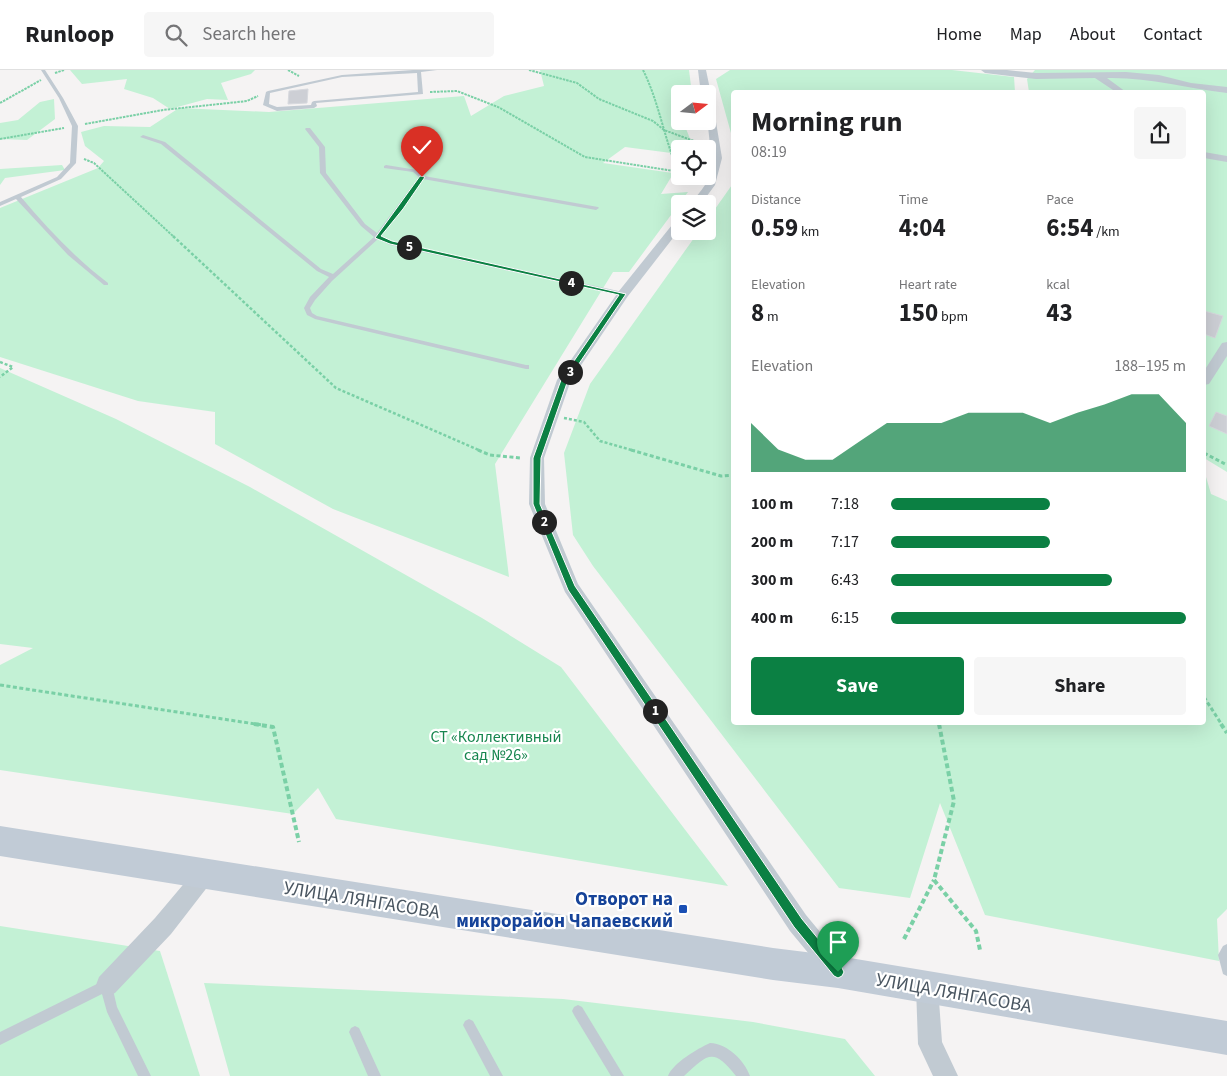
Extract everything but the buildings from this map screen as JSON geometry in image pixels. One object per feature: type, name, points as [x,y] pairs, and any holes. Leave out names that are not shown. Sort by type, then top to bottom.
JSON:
[{"type":"main road","name":"УЛИЦА ЛЯНГАСОВА","points":[[0,841],[773,964],[838,972],[1227,1038]]},
{"type":"street","points":[[702,70],[704,85]]},
{"type":"street","points":[[985,70],[1036,76],[1095,72],[1151,78],[1191,86],[1227,90]]},
{"type":"street","points":[[1095,72],[1119,90]]},
{"type":"street","points":[[1206,155],[1227,160]]},
{"type":"street","points":[[702,195],[710,185]]},
{"type":"street","points":[[671,233],[623,294],[564,380],[537,458],[537,504],[571,587],[798,923],[838,972]]},
{"type":"street","points":[[1206,379],[1227,346]]},
{"type":"street","points":[[106,985],[163,926],[205,874]]},
{"type":"street","points":[[927,987],[930,1044],[946,1076]]},
{"type":"lane","points":[[0,204],[59,178],[73,163],[75,126],[61,98],[43,70]]},
{"type":"lane","points":[[419,71],[422,93],[314,102],[314,106],[278,109],[266,105],[268,92],[342,76],[385,72],[435,70]]},
{"type":"lane","points":[[308,129],[322,147],[323,172],[364,224],[377,236],[390,243],[623,294]]},
{"type":"lane","points":[[143,137],[163,143],[319,270],[334,277]]},
{"type":"lane","points":[[386,168],[415,171],[422,177],[475,184],[530,197],[596,208]]},
{"type":"lane","points":[[422,177],[401,208],[377,236],[334,277],[310,304],[307,308],[309,314],[526,367]]},
{"type":"lane","points":[[18,196],[47,231],[88,271],[106,284]]},
{"type":"lane","points":[[1227,950],[1224,955],[1227,970]]},
{"type":"lane","points":[[0,1039],[106,985],[111,1008],[145,1076]]},
{"type":"lane","points":[[578,1011],[618,1076]]},
{"type":"lane","points":[[469,1025],[497,1076]]},
{"type":"lane","points":[[355,1032],[375,1076]]},
{"type":"lane","points":[[674,1076],[701,1054],[711,1050],[720,1050],[731,1057],[744,1076]]},
{"type":"path","points":[[0,103],[48,76],[64,70]]},
{"type":"path","points":[[529,70],[577,83],[599,99],[653,121],[664,130],[692,140]]},
{"type":"path","points":[[643,70],[652,85],[671,157]]},
{"type":"path","points":[[422,93],[456,91],[498,107],[585,157],[671,171]]},
{"type":"path","points":[[0,139],[163,110],[247,100],[268,92]]},
{"type":"path","points":[[74,155],[94,163],[336,388],[490,455],[520,458]]},
{"type":"path","points":[[0,362],[13,367],[0,377]]},
{"type":"path","points":[[552,416],[584,422],[600,441],[721,476],[731,475]]},
{"type":"path","points":[[1206,454],[1227,465]]},
{"type":"path","points":[[0,685],[273,727],[299,842]]},
{"type":"path","points":[[1206,700],[1227,733]]},
{"type":"path","points":[[904,939],[934,880],[954,800],[940,725]]},
{"type":"path","points":[[934,880],[976,930],[980,950]]},
{"type":"green space","points":[[70,70],[255,70],[251,74],[221,83],[228,100],[207,99],[170,109],[153,98],[124,89],[127,79],[82,84]]},
{"type":"green space","points":[[540,70],[689,70],[691,85],[671,85],[671,130],[687,130],[690,140],[671,140],[671,153],[625,147],[603,163],[671,173],[671,177],[661,194],[688,192],[686,195],[671,195],[671,215],[629,272],[613,272],[495,464],[509,577],[333,509],[215,444],[215,412],[138,401],[0,357],[0,208],[98,168],[104,161],[85,146],[81,132],[104,126],[150,127],[179,108],[269,112],[464,96],[471,116],[504,96],[544,86]]},
{"type":"green space","points":[[730,70],[952,70],[1014,77],[1015,90],[731,90],[731,133],[716,79]]},
{"type":"green space","points":[[1035,70],[1227,70],[1227,472],[1206,459],[1206,90],[1029,90],[1027,79]]},
{"type":"green space","points":[[54,99],[55,119],[27,140],[0,139],[0,123],[18,120],[40,102]]},
{"type":"green space","points":[[62,165],[65,170],[5,178],[0,185],[0,169]]},
{"type":"green space","points":[[731,186],[731,725],[1206,725],[1206,477],[1211,494],[1227,501],[1227,909],[1217,919],[1219,961],[985,915],[940,803],[910,898],[839,888],[593,566],[573,535],[564,453],[590,384],[693,240],[716,240],[716,208]]},
{"type":"green space","name":"СТ «Коллективный сад №26»","points":[[0,368],[116,419],[250,487],[482,618],[561,667],[728,886],[336,819],[318,788],[293,814],[0,770],[0,665],[33,648],[0,644]]},
{"type":"green space","points":[[0,926],[160,951],[200,1076],[0,1076]]},
{"type":"green space","points":[[204,983],[563,999],[753,1022],[845,1039],[875,1076],[230,1076]]},
{"type":"place","name":"Отворот на микрорайон Чапаевский","points":[[683,909]]},
{"type":"route","points":[[422,177],[401,208],[377,236],[390,243],[623,294],[564,380],[537,458],[537,504],[571,587],[798,923],[838,972]]}]
